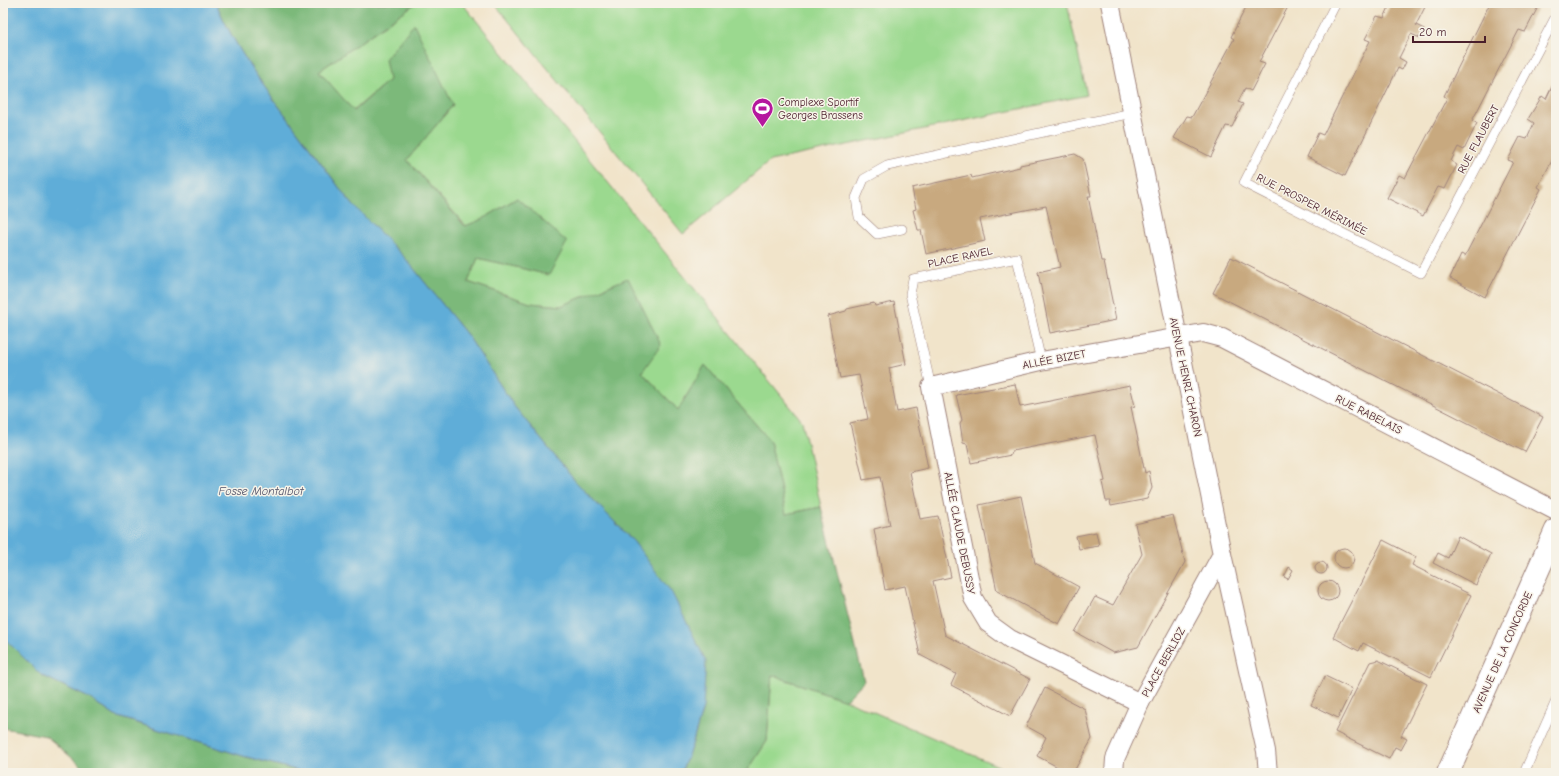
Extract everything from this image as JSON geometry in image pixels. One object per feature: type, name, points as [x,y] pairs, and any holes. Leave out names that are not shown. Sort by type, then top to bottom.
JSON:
[{"type":"street","name":"AVENUE HENRI CHARON","points":[[1110,3],[1222,554],[1266,751],[1268,773]]},
{"type":"street","name":"RUE RABELAIS","points":[[1178,336],[1203,333],[1222,338],[1556,511]]},
{"type":"street","name":"ALLÉE BIZET","points":[[931,387],[1041,361],[1178,336]]},
{"type":"street","name":"ALLÉE CLAUDE DEBUSSY","points":[[931,387],[973,598],[988,623],[1010,639],[1140,703]]},
{"type":"street","name":"AVENUE DE LA CONCORDE","points":[[1448,773],[1556,530]]},
{"type":"street","name":"PLACE BERLIOZ","points":[[1114,773],[1115,759],[1140,703],[1222,554]]},
{"type":"street","name":"AVENUE HENRI CHARON","points":[[1266,751],[1278,773]]},
{"type":"lane","name":"RUE PROSPER MÉRIMÉE","points":[[1336,3],[1244,183],[1421,273]]},
{"type":"lane","name":"RUE FLAUBERT","points":[[1421,273],[1556,16]]},
{"type":"lane","points":[[902,229],[877,234],[859,217],[856,198],[864,179],[887,166],[1132,113]]},
{"type":"lane","name":"PLACE RAVEL","points":[[931,387],[910,294],[913,279],[1016,258],[1041,361]]},
{"type":"lane","points":[[1524,773],[1556,701]]},
{"type":"green space","points":[[216,3],[416,3],[319,71],[354,111],[389,80],[385,59],[414,24],[453,105],[407,160],[465,226],[483,219],[517,198],[567,242],[549,275],[478,258],[468,282],[530,303],[561,306],[628,278],[661,345],[642,372],[678,410],[705,365],[770,441],[786,514],[821,507],[864,681],[846,700],[772,675],[767,741],[746,773],[681,773],[692,745],[703,708],[634,542],[575,481],[514,406],[468,336],[406,259],[344,194],[250,66],[232,36]]},
{"type":"green space","points":[[416,3],[462,3],[802,421],[821,507],[786,514],[770,441],[705,365],[678,410],[642,372],[628,278],[561,306],[530,303],[468,282],[478,258],[549,275],[517,198],[483,219],[466,226],[407,160],[453,105],[389,80],[353,111],[319,71]]},
{"type":"green space","name":"Complexe Sportif Georges Brassens","points":[[494,3],[1067,3],[1087,95],[770,161],[683,234]]},
{"type":"green space","points":[[3,637],[41,675],[89,698],[115,716],[243,756],[307,773],[90,773],[46,736],[3,728]]},
{"type":"green space","points":[[772,675],[846,700],[1014,773],[746,773],[767,741]]},
{"type":"water","name":"Fosse Montalbot","points":[[3,3],[216,3],[232,36],[250,66],[344,194],[406,259],[468,336],[514,406],[575,481],[634,542],[672,593],[706,661],[703,708],[692,745],[681,773],[307,773],[243,756],[115,716],[89,698],[41,675],[3,637]]},
{"type":"building","points":[[1248,3],[1290,3],[1259,62],[1265,64],[1251,91],[1245,88],[1238,102],[1243,104],[1232,127],[1226,126],[1211,157],[1174,138],[1187,116],[1192,117],[1234,39],[1231,37]]},
{"type":"building","points":[[1391,3],[1427,3],[1416,25],[1424,29],[1420,38],[1411,34],[1399,58],[1406,62],[1402,70],[1398,68],[1345,176],[1307,157],[1318,133],[1323,135],[1370,41],[1365,39],[1377,16],[1384,18]]},
{"type":"building","points":[[1490,3],[1530,3],[1538,7],[1525,32],[1519,30],[1491,84],[1472,121],[1477,123],[1464,150],[1458,147],[1451,161],[1457,165],[1445,189],[1438,187],[1423,216],[1387,198],[1399,175],[1405,178],[1447,98],[1444,96]]},
{"type":"building","points":[[1556,78],[1556,153],[1538,187],[1541,189],[1485,297],[1450,278],[1461,254],[1465,256],[1513,162],[1508,160],[1520,137],[1527,139],[1534,123],[1528,119],[1542,96],[1546,99]]},
{"type":"building","points":[[1075,154],[1083,159],[1091,196],[1088,196],[1101,261],[1104,261],[1116,320],[1050,333],[1038,272],[1060,267],[1046,206],[980,219],[985,241],[926,254],[921,230],[918,230],[913,210],[916,209],[912,188],[971,175],[972,178],[1020,167],[1020,165]]},
{"type":"building","points":[[1231,257],[1543,417],[1525,452],[1213,293]]},
{"type":"building","points":[[894,302],[906,364],[889,368],[897,412],[916,408],[928,468],[910,472],[920,519],[938,516],[951,577],[933,581],[945,635],[1030,679],[1010,716],[951,685],[956,674],[920,655],[905,586],[885,590],[874,529],[890,525],[880,477],[863,480],[850,423],[868,419],[859,375],[840,378],[828,316],[846,311],[847,309],[874,303],[875,306]]},
{"type":"building","points":[[1015,384],[1020,407],[1130,385],[1135,406],[1131,407],[1145,473],[1149,471],[1152,488],[1147,499],[1111,506],[1110,501],[1106,501],[1102,482],[1105,481],[1095,435],[1012,451],[1011,455],[971,463],[967,444],[963,443],[960,423],[962,420],[956,395]]},
{"type":"building","points":[[1021,496],[1035,563],[1079,587],[1059,624],[997,591],[979,505]]},
{"type":"building","points":[[1173,515],[1185,562],[1138,647],[1113,653],[1075,632],[1095,597],[1113,605],[1142,554],[1135,524]]},
{"type":"building","points":[[1096,532],[1099,546],[1079,549],[1076,536]]},
{"type":"building","points":[[1458,536],[1491,554],[1476,585],[1433,563],[1438,553],[1448,558]]},
{"type":"building","points":[[1383,540],[1416,557],[1412,565],[1471,595],[1431,677],[1363,643],[1359,651],[1333,637]]},
{"type":"building","points":[[1340,548],[1348,548],[1354,554],[1354,562],[1348,568],[1340,568],[1334,562],[1334,554]]},
{"type":"building","points":[[1319,562],[1323,562],[1327,568],[1323,574],[1319,574],[1315,570],[1315,566]]},
{"type":"building","points":[[1289,567],[1293,570],[1288,579],[1284,577]]},
{"type":"building","points":[[1324,581],[1332,581],[1338,587],[1338,595],[1332,601],[1324,601],[1318,595],[1318,587]]},
{"type":"building","points":[[1378,660],[1427,684],[1401,736],[1407,739],[1401,750],[1395,747],[1389,759],[1335,732],[1370,662]]},
{"type":"building","points":[[1325,676],[1352,689],[1338,718],[1311,705]]},
{"type":"building","points":[[1045,688],[1085,709],[1092,739],[1073,773],[1069,773],[1037,756],[1046,737],[1026,726]]},
{"type":"place","name":"Complexe Sportif Georges Brassens","points":[[762,128]]}]
